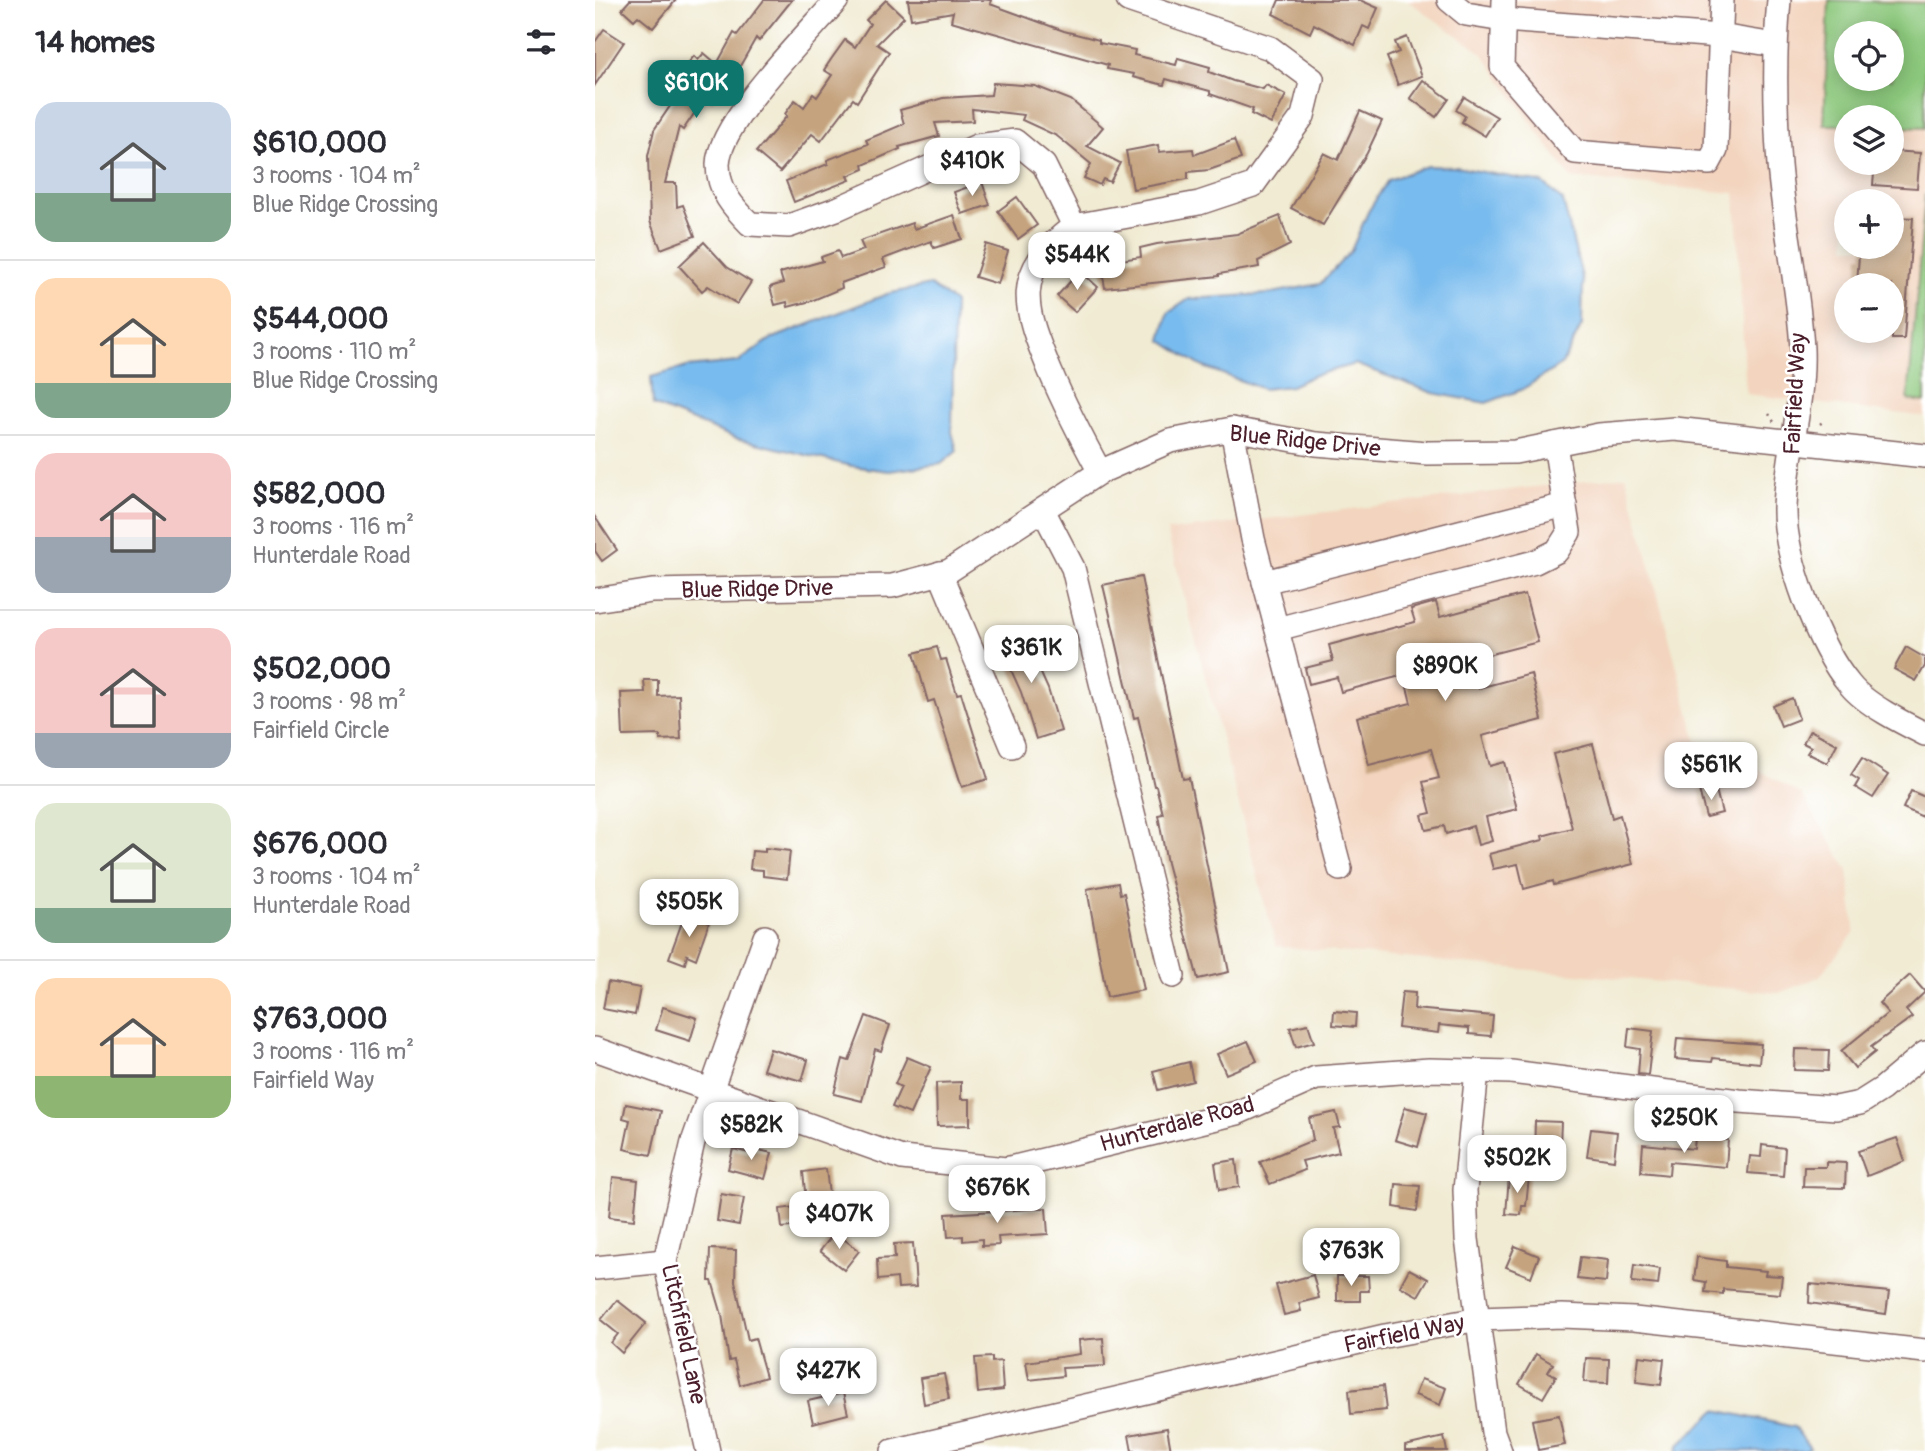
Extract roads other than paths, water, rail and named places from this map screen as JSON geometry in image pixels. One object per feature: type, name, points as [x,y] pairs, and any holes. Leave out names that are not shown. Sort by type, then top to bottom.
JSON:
[{"type":"street","points":[[837,0],[732,125],[718,164],[726,200],[750,224],[789,226],[839,208],[977,145],[1015,141],[1044,164],[1074,226]]},
{"type":"street","points":[[1100,472],[1065,405],[1029,321],[1028,296],[1033,272],[1051,243],[1074,226],[1199,202],[1253,185],[1303,116],[1313,79],[1270,48],[1128,0]]},
{"type":"street","points":[[1449,0],[1466,14],[1504,10],[1775,45]]},
{"type":"street","points":[[1504,10],[1502,67],[1575,152],[1709,163],[1716,150],[1722,0]]},
{"type":"street","name":"Fairfield Way","points":[[1779,0],[1775,45],[1779,165],[1802,350],[1785,530],[1804,594],[1825,649],[1851,687],[1925,734]]},
{"type":"street","points":[[1232,429],[1264,582],[1340,869]]},
{"type":"street","name":"Blue Ridge Drive","points":[[595,600],[652,591],[892,586],[949,571],[1100,472],[1170,441],[1232,429],[1316,444],[1427,453],[1515,453],[1599,435],[1675,429],[1925,456]]},
{"type":"street","points":[[1277,629],[1535,562],[1557,551],[1569,533],[1555,444]]},
{"type":"street","points":[[1264,582],[1565,505]]},
{"type":"street","points":[[1043,510],[1073,568],[1173,976]]},
{"type":"street","points":[[940,573],[1011,746]]},
{"type":"street","name":"Litchfield Lane","points":[[708,1451],[665,1261],[693,1142],[765,937]]},
{"type":"street","name":"Hunterdale Road","points":[[595,1049],[901,1158],[1006,1169],[1237,1113],[1316,1078],[1430,1070],[1477,1071],[1613,1083],[1739,1101],[1836,1108],[1860,1103],[1925,1053]]},
{"type":"street","points":[[1477,1071],[1465,1190],[1468,1249],[1493,1432],[1500,1451]]},
{"type":"street","points":[[595,1268],[665,1261]]},
{"type":"street","name":"Fairfield Way","points":[[893,1451],[1385,1336],[1479,1319],[1562,1316],[1634,1319],[1925,1351]]},
{"type":"water","points":[[1427,166],[1456,167],[1543,183],[1563,201],[1583,281],[1582,325],[1562,364],[1521,390],[1486,403],[1433,393],[1355,364],[1312,376],[1291,386],[1263,389],[1201,366],[1161,340],[1168,313],[1189,299],[1267,294],[1320,284],[1351,251],[1368,212],[1388,180]]},
{"type":"water","points":[[930,285],[954,302],[952,432],[957,451],[941,464],[889,471],[852,466],[735,438],[653,405],[651,377],[687,367],[738,362],[771,339],[887,294]]},
{"type":"water","points":[[1716,1410],[1794,1427],[1810,1448],[1805,1451],[1677,1451],[1678,1446]]}]
